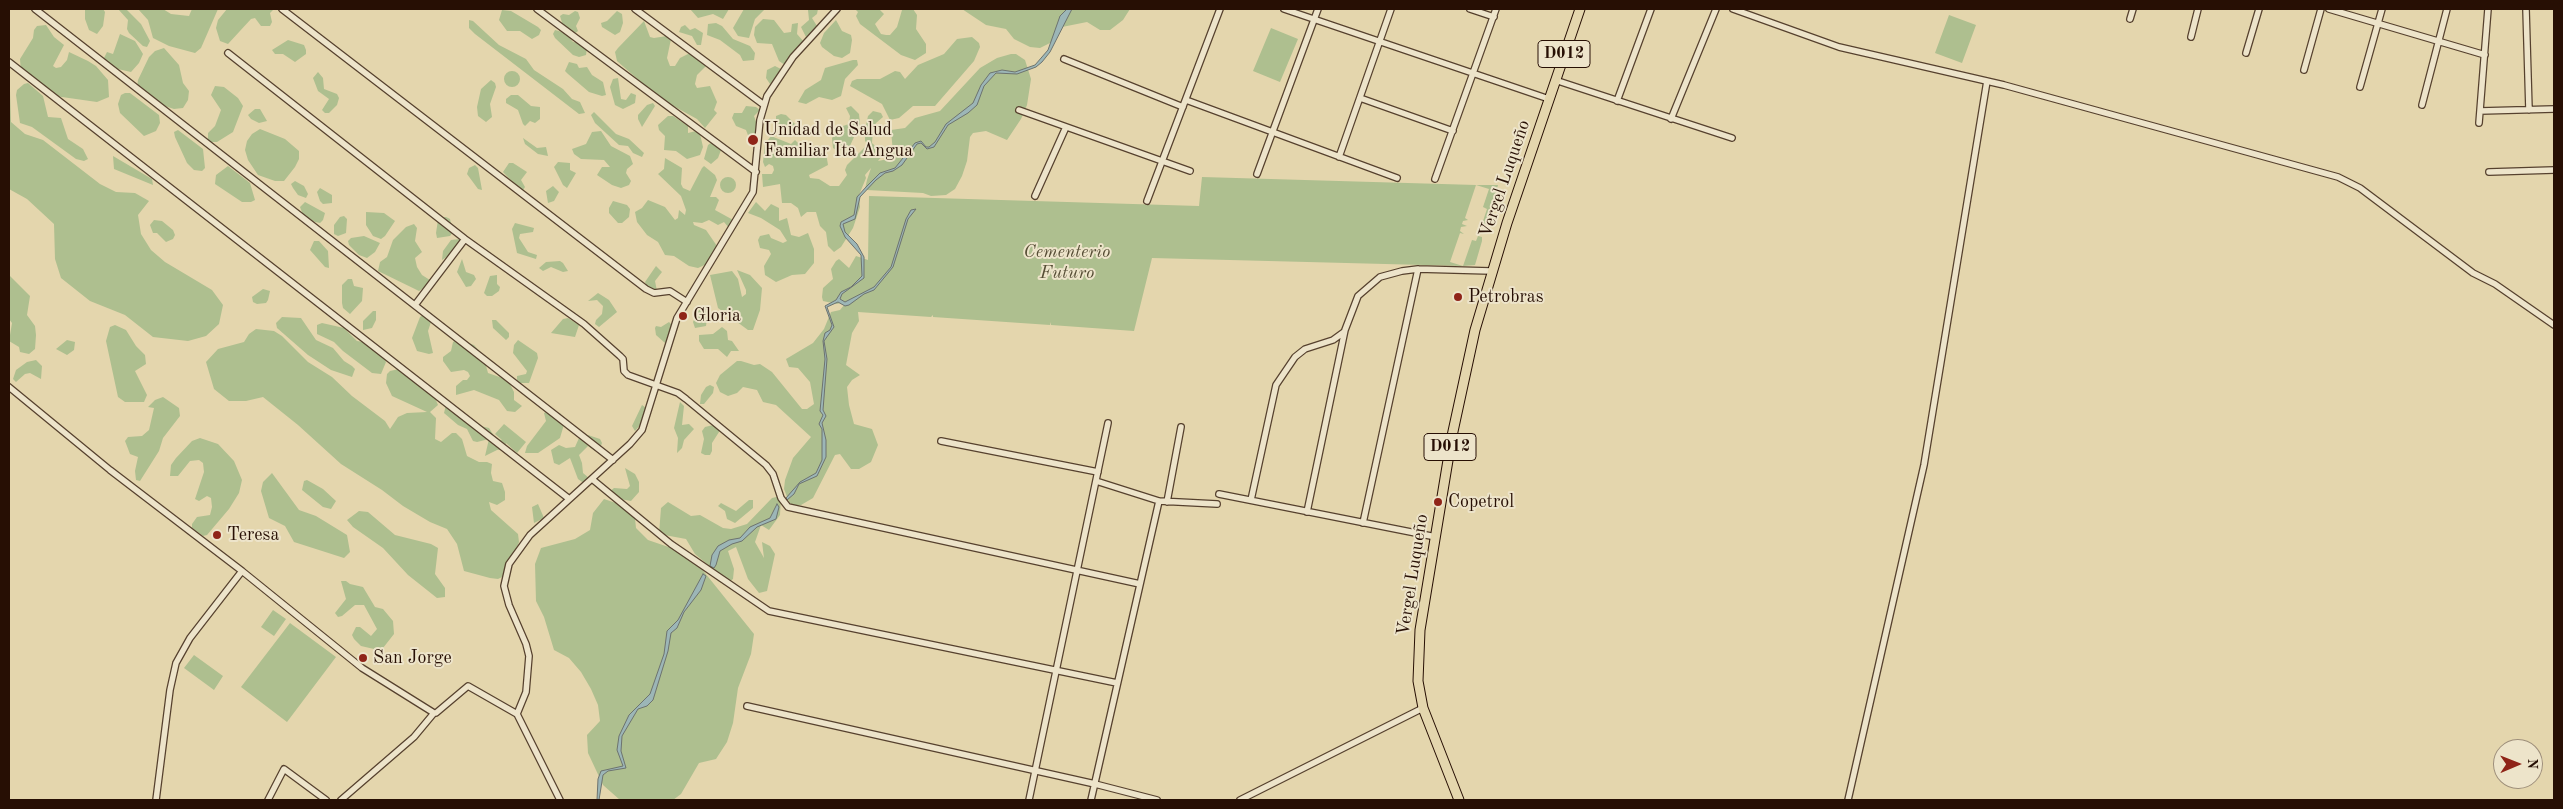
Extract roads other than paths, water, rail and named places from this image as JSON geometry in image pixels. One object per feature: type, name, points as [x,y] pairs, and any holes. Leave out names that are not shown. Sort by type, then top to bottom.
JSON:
[{"type":"main road","name":"Vergel Luqueño","points":[[1459,800],[1423,708],[1418,681],[1418,646],[1452,436],[1467,362],[1491,271],[1580,9]]},
{"type":"street","points":[[35,9],[613,460]]},
{"type":"street","points":[[282,9],[640,285],[654,293],[670,291],[687,302]]},
{"type":"street","points":[[537,9],[756,172]]},
{"type":"street","points":[[635,9],[764,105]]},
{"type":"street","points":[[516,714],[526,692],[529,656],[506,596],[504,574],[516,552],[530,535],[568,498],[613,460],[642,430],[658,385],[676,321],[753,192],[759,126],[764,105],[773,85],[793,57],[838,9]]},
{"type":"street","points":[[1147,201],[1220,9]]},
{"type":"street","points":[[1284,9],[1549,99]]},
{"type":"street","points":[[1257,174],[1318,9]]},
{"type":"street","points":[[1339,157],[1391,9]]},
{"type":"street","points":[[1470,9],[1494,17]]},
{"type":"street","points":[[1435,179],[1496,9]]},
{"type":"street","points":[[1617,101],[1651,9]]},
{"type":"street","points":[[1671,119],[1716,9]]},
{"type":"street","points":[[1733,9],[1839,47],[1987,82],[2338,177],[2360,188],[2472,274],[2495,284],[2554,325]]},
{"type":"street","points":[[2130,19],[2133,9]]},
{"type":"street","points":[[2191,37],[2198,9]]},
{"type":"street","points":[[2246,53],[2259,9]]},
{"type":"street","points":[[2304,70],[2321,9]]},
{"type":"street","points":[[2329,9],[2485,55]]},
{"type":"street","points":[[2360,87],[2382,9]]},
{"type":"street","points":[[2422,105],[2448,9]]},
{"type":"street","points":[[2479,123],[2488,9]]},
{"type":"street","points":[[2526,9],[2529,110]]},
{"type":"street","points":[[228,53],[465,239],[584,324],[623,359],[624,371],[628,375],[658,385],[686,399],[766,465],[773,474],[781,498],[788,507],[1140,584]]},
{"type":"street","points":[[1064,59],[1397,178]]},
{"type":"street","points":[[9,62],[568,498]]},
{"type":"street","points":[[1555,80],[1732,138]]},
{"type":"street","points":[[1848,800],[1924,465],[1987,82]]},
{"type":"street","points":[[1360,98],[1453,130]]},
{"type":"street","points":[[2480,111],[2554,109]]},
{"type":"street","points":[[1019,110],[1190,171]]},
{"type":"street","points":[[1035,196],[1066,127]]},
{"type":"street","points":[[2489,172],[2554,170]]},
{"type":"street","points":[[415,305],[465,239]]},
{"type":"street","points":[[1307,512],[1345,330],[1354,305],[1364,290],[1387,274],[1418,269],[1491,271]]},
{"type":"street","points":[[1362,523],[1418,269]]},
{"type":"street","points":[[1251,500],[1276,385],[1295,356],[1305,349],[1334,340],[1345,330]]},
{"type":"street","points":[[9,386],[110,470],[242,571],[362,668],[434,713]]},
{"type":"street","points":[[1029,800],[1108,423]]},
{"type":"street","points":[[1167,502],[1181,426]]},
{"type":"street","points":[[941,441],[1098,472]]},
{"type":"street","points":[[592,479],[671,544],[769,611],[1117,683]]},
{"type":"street","points":[[1096,481],[1160,501],[1217,504]]},
{"type":"street","points":[[1219,494],[1436,538]]},
{"type":"street","points":[[1091,800],[1160,501]]},
{"type":"street","points":[[156,800],[170,690],[176,663],[190,638],[242,571]]},
{"type":"street","points":[[341,800],[414,737],[434,713],[436,714],[468,686],[516,714],[560,800]]},
{"type":"street","points":[[747,706],[1035,770],[1157,800]]},
{"type":"street","points":[[1240,800],[1423,708]]},
{"type":"street","points":[[268,800],[284,769],[326,800]]},
{"type":"water","points":[[1067,9],[1072,9],[1050,52],[1042,62],[1036,67],[1017,74],[996,73],[984,86],[977,105],[948,125],[934,147],[927,149],[921,143],[917,144],[902,165],[893,171],[885,173],[876,180],[860,197],[855,219],[843,224],[845,232],[857,244],[864,257],[864,278],[842,294],[840,299],[845,302],[874,287],[891,267],[906,219],[911,210],[916,209],[908,219],[893,267],[874,290],[864,294],[849,305],[845,306],[838,302],[827,307],[834,327],[824,341],[827,359],[823,410],[826,416],[822,423],[826,440],[826,457],[817,476],[799,484],[794,494],[787,500],[786,498],[800,482],[816,473],[822,460],[822,429],[819,424],[823,415],[820,411],[825,359],[823,341],[825,333],[830,330],[832,325],[825,306],[836,300],[841,292],[851,287],[862,276],[861,255],[845,237],[840,226],[841,222],[854,215],[857,197],[866,187],[880,173],[895,168],[915,143],[921,141],[926,147],[929,147],[935,142],[946,124],[973,103],[981,85],[990,73],[1002,70],[1015,72],[1035,65],[1048,50],[1060,16]]},
{"type":"water","points":[[777,504],[779,507],[776,519],[757,527],[742,541],[720,551],[714,568],[710,566],[712,555],[718,546],[729,540],[740,538],[750,527],[770,518]]},
{"type":"water","points":[[703,574],[706,576],[701,590],[684,612],[677,628],[671,633],[668,651],[653,700],[647,706],[638,709],[622,736],[621,751],[626,768],[608,771],[603,775],[599,800],[597,800],[598,779],[601,771],[623,766],[617,750],[619,736],[629,715],[650,694],[664,654],[667,631],[678,620]]},
{"type":"place","name":"Unidad de Salud Familiar Ita Angua","points":[[753,140]]},
{"type":"place","name":"Petrobras","points":[[1458,297]]},
{"type":"place","name":"Gloria","points":[[683,316]]},
{"type":"place","name":"Copetrol","points":[[1438,502]]},
{"type":"place","name":"Teresa","points":[[217,535]]},
{"type":"place","name":"San Jorge","points":[[363,658]]},
{"type":"park label","name":"Cementerio Futuro","points":[[1067,262]]}]
